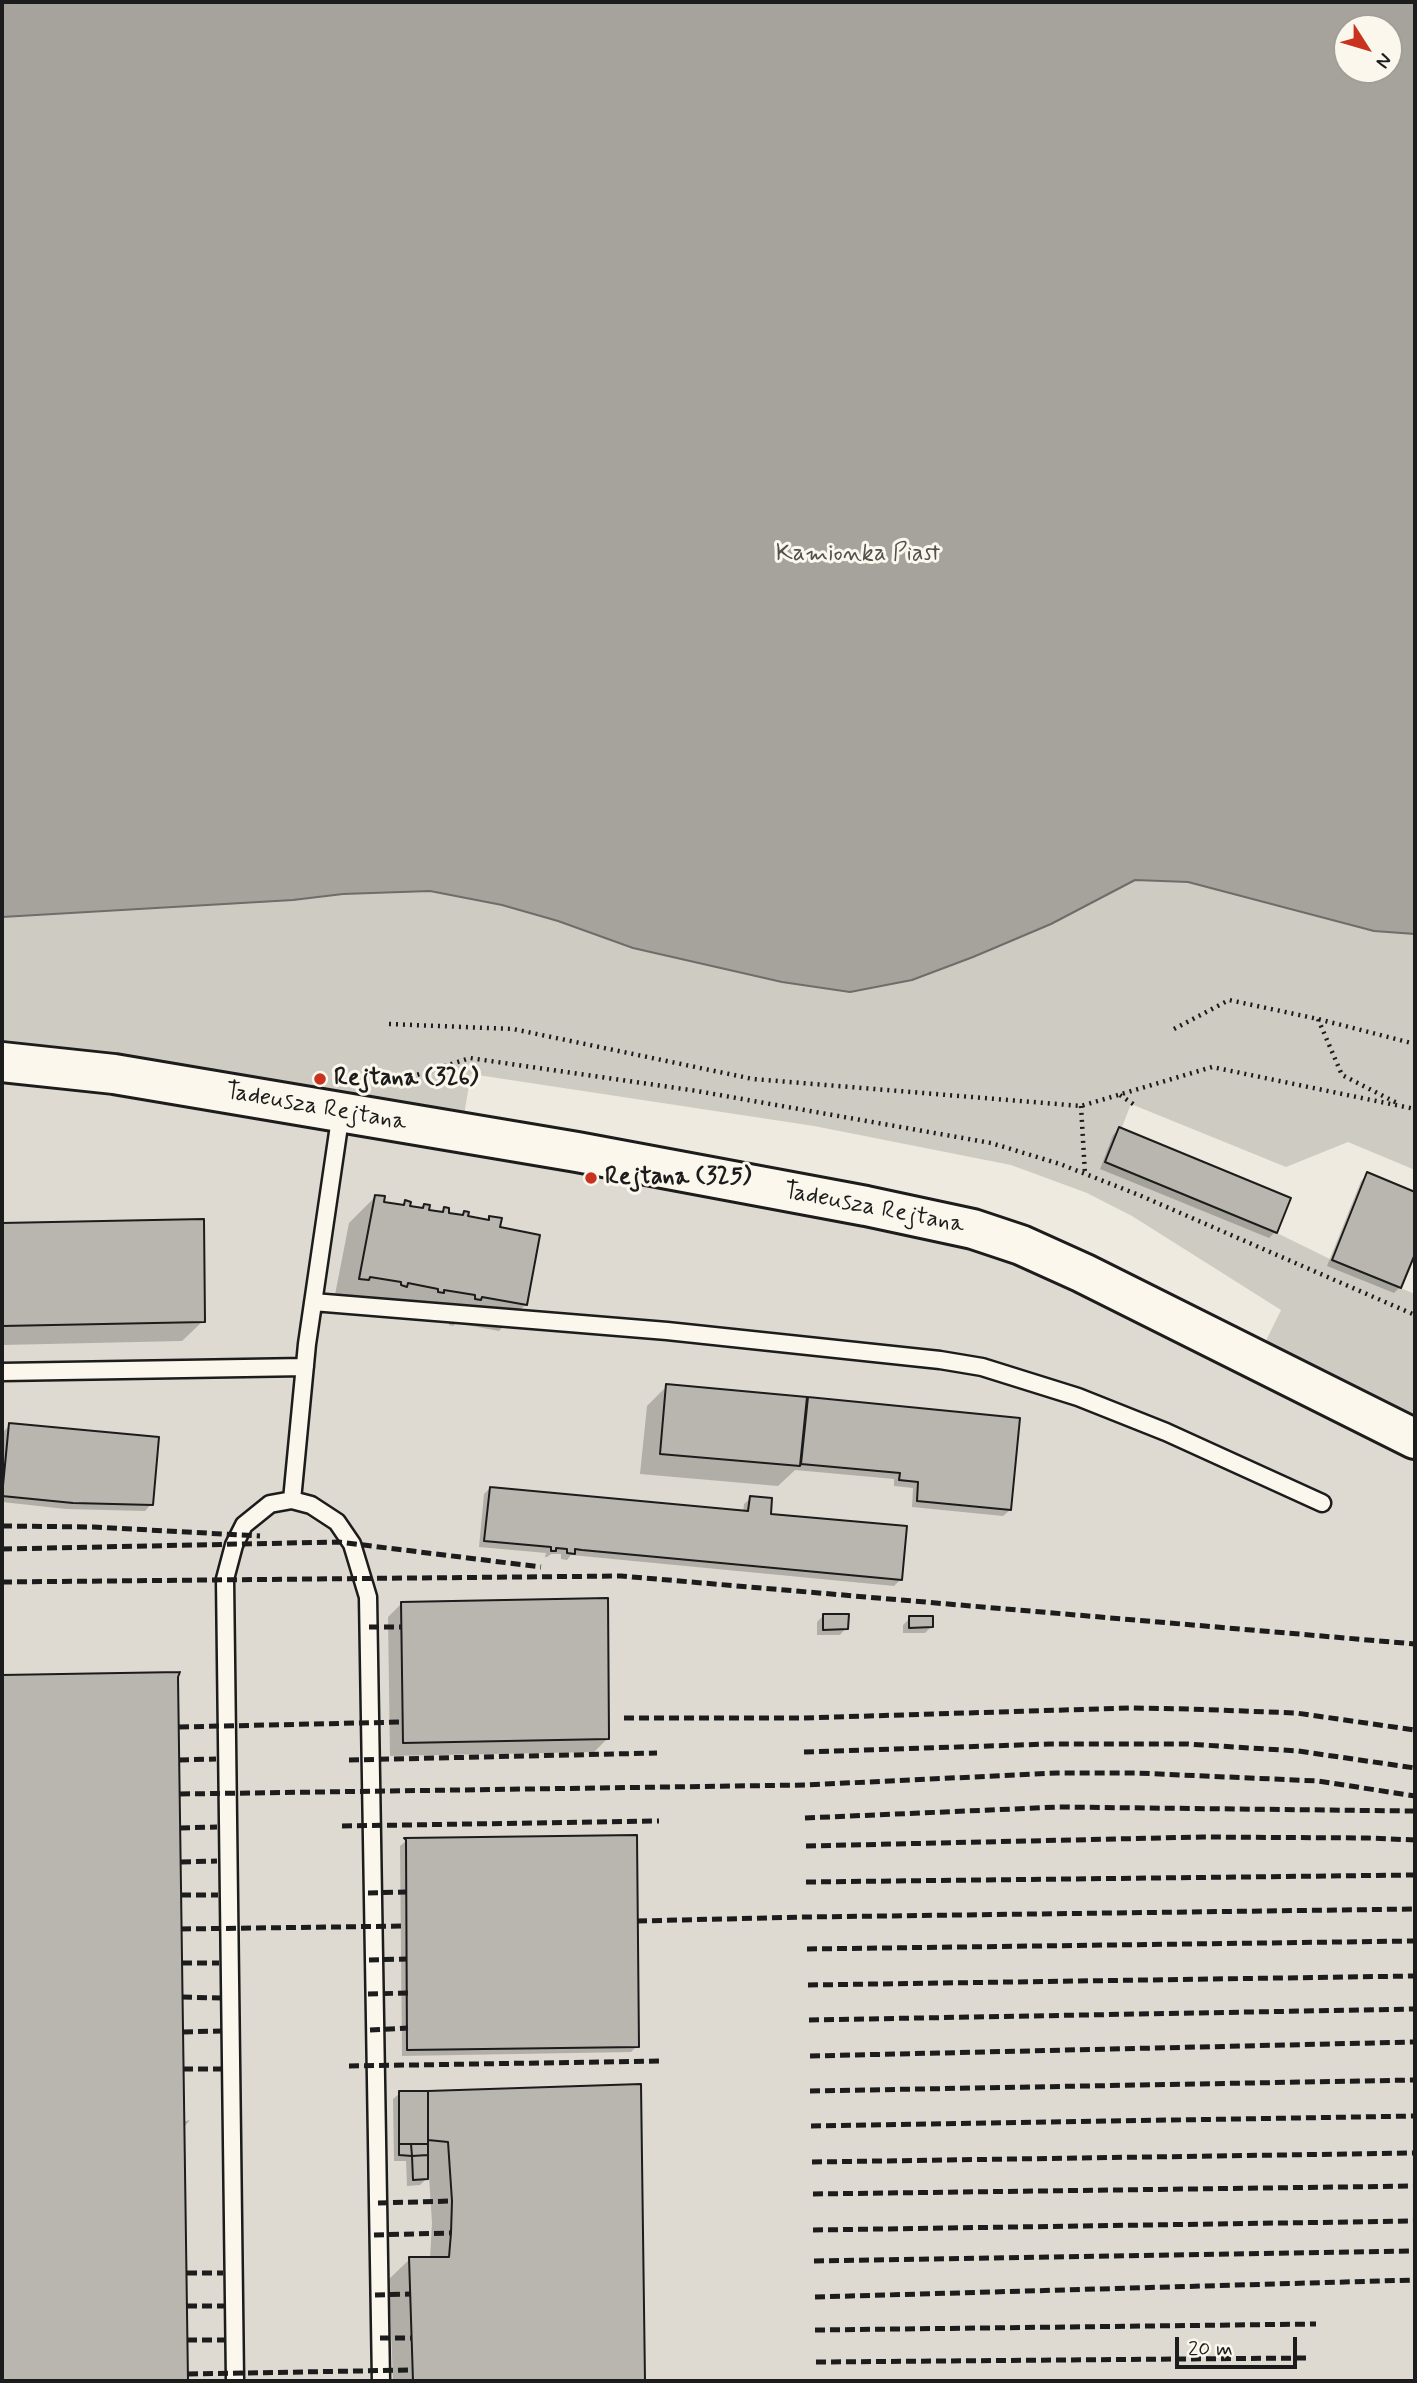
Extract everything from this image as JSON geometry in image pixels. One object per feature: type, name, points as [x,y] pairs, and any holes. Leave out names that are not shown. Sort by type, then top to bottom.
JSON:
[{"type":"street","name":"Tadeusza Rejtana","points":[[2,1062],[114,1074],[577,1152],[866,1206],[973,1229],[1021,1245],[1083,1273],[1415,1439]]},
{"type":"lane","points":[[292,1500],[313,1302],[341,1112]]},
{"type":"lane","points":[[313,1302],[667,1331],[940,1360],[982,1367],[1078,1397],[1322,1503]]},
{"type":"lane","points":[[2,1372],[305,1367]]},
{"type":"lane","points":[[235,2381],[225,1579],[234,1545],[244,1525],[270,1504],[292,1500],[311,1505],[337,1522],[352,1544],[368,1597],[381,2381]]},
{"type":"path","points":[[1174,1029],[1228,1000],[1318,1019],[1415,1044]]},
{"type":"path","points":[[1318,1019],[1342,1074],[1406,1107]]},
{"type":"path","points":[[389,1024],[513,1029],[753,1079],[1081,1106],[1213,1067],[1415,1110]]},
{"type":"path","points":[[391,1077],[404,1080],[470,1058],[697,1091],[991,1143],[1085,1174],[1415,1315]]},
{"type":"path","points":[[1120,1096],[1136,1105]]},
{"type":"path","points":[[1081,1106],[1085,1174]]},
{"type":"shaded area","name":"Kamionka Piast","points":[[2,2],[1415,2],[1415,934],[1374,931],[1188,882],[1135,880],[1051,924],[973,957],[912,980],[850,992],[782,982],[633,948],[558,921],[502,905],[430,891],[343,894],[293,900],[2,917]]},
{"type":"shaded area","points":[[2,1062],[973,1229],[1415,1439],[1415,2381],[2,2381]]},
{"type":"green space","name":"Kamionka Piast","points":[[2,2],[1415,2],[1415,1170],[1348,1142],[1286,1167],[1131,1104],[1108,1163],[1415,1294],[1415,1439],[1256,1361],[1281,1310],[1132,1216],[1087,1193],[1011,1165],[814,1126],[471,1074],[461,1133],[2,1062]]},
{"type":"building","points":[[1119,1127],[1291,1198],[1277,1233],[1105,1162]]},
{"type":"building","points":[[1367,1172],[1415,1192],[1415,1254],[1401,1288],[1332,1260]]},
{"type":"building","points":[[375,1195],[385,1196],[384,1202],[404,1205],[405,1200],[411,1202],[410,1206],[423,1208],[424,1204],[430,1205],[429,1210],[443,1212],[444,1207],[449,1208],[449,1213],[463,1215],[464,1211],[469,1212],[468,1216],[489,1220],[489,1216],[502,1218],[500,1227],[540,1235],[527,1305],[482,1297],[481,1300],[475,1299],[475,1295],[444,1290],[444,1293],[438,1292],[438,1289],[408,1283],[407,1287],[401,1285],[401,1282],[370,1277],[369,1280],[359,1279]]},
{"type":"building","points":[[204,1219],[205,1322],[2,1326],[2,1223]]},
{"type":"building","points":[[666,1384],[807,1397],[800,1466],[660,1454]]},
{"type":"building","points":[[808,1397],[1020,1418],[1011,1510],[917,1501],[918,1482],[899,1480],[900,1473],[801,1464]]},
{"type":"building","points":[[9,1423],[159,1437],[153,1505],[73,1503],[2,1496]]},
{"type":"building","points":[[490,1487],[748,1511],[750,1496],[772,1498],[771,1514],[907,1526],[902,1580],[575,1549],[575,1554],[567,1553],[567,1549],[556,1548],[556,1551],[551,1551],[551,1547],[484,1541]]},
{"type":"building","points":[[608,1598],[609,1739],[403,1743],[401,1602]]},
{"type":"building","points":[[823,1614],[849,1614],[848,1629],[823,1630]]},
{"type":"building","points":[[909,1616],[933,1616],[933,1627],[909,1628]]},
{"type":"building","points":[[180,1672],[188,2381],[2,2381],[2,1675]]},
{"type":"building","points":[[637,1835],[639,2047],[407,2050],[404,1838]]},
{"type":"building","points":[[641,2084],[645,2381],[413,2381],[409,2257],[449,2257],[451,2233],[448,2142],[428,2140],[428,2091]]},
{"type":"building","points":[[399,2091],[428,2091],[428,2144],[399,2144]]},
{"type":"building","points":[[399,2144],[411,2144],[412,2156],[399,2155]]},
{"type":"building","points":[[411,2144],[428,2144],[428,2155],[412,2156]]},
{"type":"building","points":[[428,2155],[428,2179],[413,2180],[412,2156]]},
{"type":"railway","points":[[2,1526],[94,1527],[260,1536]]},
{"type":"railway","points":[[2,1549],[339,1542],[541,1567]]},
{"type":"railway","points":[[2,1582],[621,1576],[1415,1644]]},
{"type":"railway","points":[[369,1627],[401,1627]]},
{"type":"railway","points":[[624,1718],[803,1718],[1129,1708],[1296,1713],[1415,1730]]},
{"type":"railway","points":[[179,1727],[403,1722]]},
{"type":"railway","points":[[804,1752],[1050,1744],[1187,1744],[1298,1751],[1415,1768]]},
{"type":"railway","points":[[349,1760],[657,1753]]},
{"type":"railway","points":[[179,1760],[216,1759]]},
{"type":"railway","points":[[180,1794],[805,1785],[1057,1773],[1136,1773],[1318,1781],[1415,1796]]},
{"type":"railway","points":[[805,1818],[1059,1807],[1415,1811]]},
{"type":"railway","points":[[342,1826],[659,1821]]},
{"type":"railway","points":[[180,1828],[217,1827]]},
{"type":"railway","points":[[806,1846],[1203,1837],[1415,1840]]},
{"type":"railway","points":[[181,1862],[217,1861]]},
{"type":"railway","points":[[806,1882],[1415,1875]]},
{"type":"railway","points":[[368,1893],[406,1892]]},
{"type":"railway","points":[[181,1895],[218,1895]]},
{"type":"railway","points":[[637,1921],[1415,1909]]},
{"type":"railway","points":[[181,1929],[407,1926]]},
{"type":"railway","points":[[807,1949],[1415,1941]]},
{"type":"railway","points":[[369,1960],[407,1959]]},
{"type":"railway","points":[[182,1963],[219,1963]]},
{"type":"railway","points":[[808,1985],[1415,1976]]},
{"type":"railway","points":[[368,1994],[408,1993]]},
{"type":"railway","points":[[182,1997],[221,1998]]},
{"type":"railway","points":[[809,2020],[1415,2009]]},
{"type":"railway","points":[[370,2030],[408,2028]]},
{"type":"railway","points":[[183,2032],[222,2031]]},
{"type":"railway","points":[[810,2056],[1415,2042]]},
{"type":"railway","points":[[349,2066],[663,2061]]},
{"type":"railway","points":[[183,2069],[221,2069]]},
{"type":"railway","points":[[810,2091],[1415,2080]]},
{"type":"railway","points":[[811,2126],[1415,2116]]},
{"type":"railway","points":[[812,2162],[1415,2153]]},
{"type":"railway","points":[[813,2194],[1415,2186]]},
{"type":"railway","points":[[378,2203],[452,2201]]},
{"type":"railway","points":[[813,2230],[1415,2221]]},
{"type":"railway","points":[[374,2235],[451,2233]]},
{"type":"railway","points":[[814,2261],[1415,2251]]},
{"type":"railway","points":[[187,2273],[223,2273]]},
{"type":"railway","points":[[815,2297],[1415,2280]]},
{"type":"railway","points":[[375,2295],[410,2294]]},
{"type":"railway","points":[[187,2306],[224,2306]]},
{"type":"railway","points":[[815,2330],[1316,2324]]},
{"type":"railway","points":[[380,2338],[412,2338]]},
{"type":"railway","points":[[187,2340],[225,2340]]},
{"type":"railway","points":[[816,2362],[1307,2358]]},
{"type":"railway","points":[[188,2374],[413,2370]]},
{"type":"place","name":"Rejtana (326)","points":[[320,1079]]},
{"type":"place","name":"Rejtana (325)","points":[[591,1178]]}]
